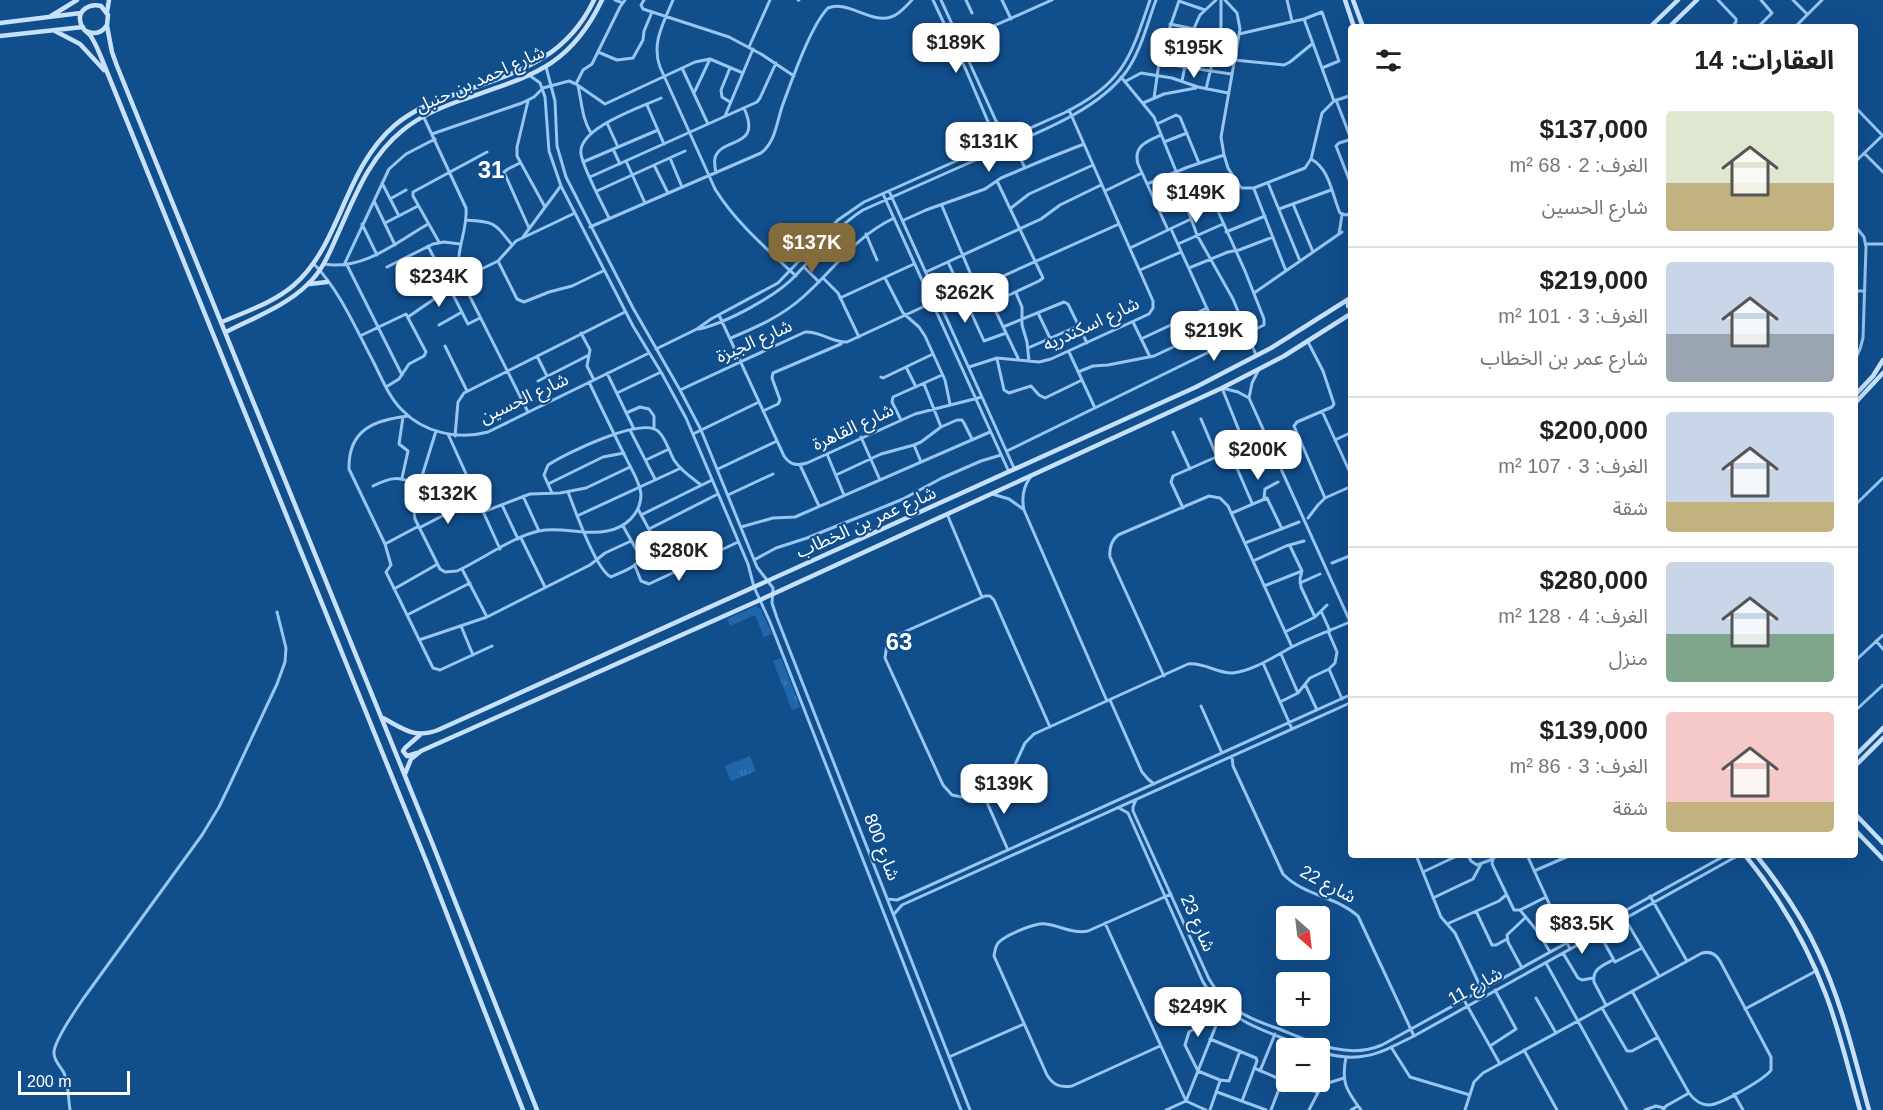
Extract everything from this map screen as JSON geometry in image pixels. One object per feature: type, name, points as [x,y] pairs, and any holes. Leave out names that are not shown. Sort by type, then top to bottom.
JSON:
[{"type":"street","points":[[49,18],[77,0]]},
{"type":"street","points":[[0,23],[81,13],[92,0]]},
{"type":"street","points":[[107,12],[109,0]]},
{"type":"street","name":"شارع احمد بن حنبل","points":[[222,322],[261,306],[278,296],[294,285],[314,264],[366,157],[394,126],[420,109],[517,71],[543,58],[577,28],[594,0]]},
{"type":"street","name":"شارع احمد بن حنبل","points":[[225,332],[274,308],[307,285],[324,264],[370,167],[393,139],[423,116],[546,67],[567,51],[582,35],[602,0]]},
{"type":"street","points":[[591,134],[583,115],[583,105],[577,84],[583,70],[591,66],[624,2],[615,0]]},
{"type":"street","points":[[644,0],[642,8],[729,38],[751,48],[794,76]]},
{"type":"street","points":[[673,0],[657,42],[657,59],[664,76],[716,189],[732,213],[796,276]]},
{"type":"street","points":[[724,117],[770,0]]},
{"type":"street","points":[[849,3],[880,17],[889,18],[912,0]]},
{"type":"street","points":[[933,0],[989,124],[991,135],[989,147]]},
{"type":"street","points":[[941,0],[996,121],[1009,138]]},
{"type":"street","points":[[966,0],[972,12]]},
{"type":"street","points":[[1002,0],[1011,19]]},
{"type":"street","points":[[954,44],[1052,0]]},
{"type":"street","points":[[656,349],[770,288],[791,271],[838,220],[855,208],[1088,100],[1113,80],[1126,62],[1136,42],[1150,0]]},
{"type":"street","points":[[697,329],[722,321],[771,295],[796,276],[844,223],[863,210],[1013,143],[1100,99],[1131,63],[1141,44],[1156,0]]},
{"type":"street","points":[[1182,81],[1189,38],[1200,15],[1216,0]]},
{"type":"street","points":[[1206,89],[1221,26],[1223,0],[1231,4],[1239,18],[1239,34],[1221,132],[1224,155],[1234,178],[1242,188],[1254,188],[1301,170],[1308,165],[1319,118],[1325,108],[1335,100],[1348,96]]},
{"type":"street","points":[[1231,4],[1234,0]]},
{"type":"street","points":[[1287,0],[1292,21]]},
{"type":"street","points":[[1345,0],[1353,24]]},
{"type":"street","points":[[1653,24],[1678,0]]},
{"type":"street","points":[[1674,24],[1697,0]]},
{"type":"street","points":[[1718,0],[1736,19],[1734,24]]},
{"type":"street","points":[[1793,0],[1807,14]]},
{"type":"street","points":[[1798,24],[1822,0]]},
{"type":"street","points":[[590,227],[765,150],[778,124],[783,105],[812,34],[829,6],[842,1]]},
{"type":"street","points":[[1154,98],[1156,75],[1164,43],[1179,1],[1205,10]]},
{"type":"street","points":[[1761,24],[1772,13],[1764,1]]},
{"type":"street","points":[[1348,9],[1354,3],[1362,24]]},
{"type":"street","points":[[89,6],[101,6],[107,12],[112,52],[434,845],[537,1110]]},
{"type":"street","points":[[597,52],[617,60],[633,58],[644,38],[644,31],[652,12]]},
{"type":"street","points":[[1239,34],[1304,19],[1322,12],[1339,60],[1322,68]]},
{"type":"street","points":[[81,13],[80,21],[101,57],[161,204],[427,863],[523,1110]]},
{"type":"street","points":[[1304,19],[1348,132]]},
{"type":"street","points":[[1170,24],[1194,29]]},
{"type":"street","points":[[0,36],[53,30],[85,29],[93,33],[100,32],[107,25]]},
{"type":"street","points":[[53,30],[80,44],[108,74]]},
{"type":"street","points":[[1189,38],[1216,44]]},
{"type":"street","points":[[1136,42],[1141,44]]},
{"type":"street","points":[[1164,43],[1187,47]]},
{"type":"street","points":[[1234,60],[1284,65],[1313,44]]},
{"type":"street","points":[[101,57],[106,50],[112,52]]},
{"type":"street","points":[[432,134],[528,101],[543,88],[569,81],[605,104],[695,62],[710,59],[742,74]]},
{"type":"street","points":[[694,93],[710,59]]},
{"type":"street","points":[[590,177],[757,102],[776,63]]},
{"type":"street","points":[[1159,63],[1232,74]]},
{"type":"street","name":"شارع 800","points":[[546,67],[555,101],[556,139],[569,186],[640,322],[701,430],[755,563],[771,586],[772,603],[777,618],[970,1110]]},
{"type":"street","points":[[682,68],[708,124]]},
{"type":"street","points":[[730,68],[721,93],[724,99],[731,102]]},
{"type":"street","points":[[1125,81],[1140,73],[1228,93]]},
{"type":"street","points":[[529,75],[540,82],[543,88]]},
{"type":"street","points":[[1121,77],[1157,124],[1197,235],[1229,290],[1256,357]]},
{"type":"street","points":[[1143,103],[1198,87]]},
{"type":"street","name":"شارع 800","points":[[543,88],[547,105],[549,151],[561,186],[625,312],[661,372],[693,434],[749,568],[754,587],[961,1110]]},
{"type":"street","points":[[609,218],[583,162],[581,147],[591,134],[607,123],[661,98]]},
{"type":"street","points":[[528,101],[516,152],[545,207]]},
{"type":"street","points":[[647,105],[664,144]]},
{"type":"street","points":[[716,173],[717,154],[724,147],[741,140],[747,133],[748,125],[743,108]]},
{"type":"street","points":[[420,109],[464,202],[466,220],[458,262],[461,279],[528,412]]},
{"type":"street","name":"شارع اسكندريه","points":[[969,367],[997,358],[1045,361],[1087,344],[1149,314],[1154,304],[1069,110]]},
{"type":"street","points":[[1858,110],[1883,135],[1858,159]]},
{"type":"street","points":[[1157,124],[1178,116],[1181,118],[1199,163]]},
{"type":"street","points":[[607,123],[618,147]]},
{"type":"street","points":[[583,162],[658,130]]},
{"type":"street","points":[[1164,142],[1187,133]]},
{"type":"street","points":[[1161,135],[1142,145],[1137,152],[1137,160],[1224,346]]},
{"type":"street","points":[[402,375],[346,265],[362,224],[389,169],[399,159],[435,139]]},
{"type":"street","points":[[1348,140],[1336,146],[1348,177]]},
{"type":"street","points":[[1013,143],[1024,168]]},
{"type":"street","points":[[903,221],[926,210],[985,189],[1024,168],[1084,144]]},
{"type":"street","points":[[613,149],[620,164]]},
{"type":"street","points":[[597,191],[685,151]]},
{"type":"street","points":[[439,242],[418,206],[413,192],[487,152]]},
{"type":"street","points":[[1864,153],[1883,172]]},
{"type":"street","points":[[1147,184],[1224,155]]},
{"type":"street","points":[[670,158],[682,187]]},
{"type":"street","points":[[1254,293],[1340,233],[1342,214],[1322,168],[1311,159]]},
{"type":"street","points":[[626,161],[645,203]]},
{"type":"street","points":[[520,163],[506,170],[505,175],[529,228]]},
{"type":"street","points":[[654,165],[668,193]]},
{"type":"street","points":[[1010,208],[1029,194],[1094,165]]},
{"type":"street","points":[[1105,191],[1142,173]]},
{"type":"street","points":[[1159,210],[1234,178]]},
{"type":"street","points":[[992,303],[1041,280],[1043,275],[997,181]]},
{"type":"street","points":[[381,183],[399,216]]},
{"type":"street","points":[[1268,183],[1300,261]]},
{"type":"street","points":[[926,272],[1041,219],[1060,205],[1102,185]]},
{"type":"street","points":[[522,238],[561,186]]},
{"type":"street","points":[[156,192],[162,193],[166,188]]},
{"type":"street","points":[[1254,188],[1286,271]]},
{"type":"street","points":[[1006,451],[1224,346],[1261,327],[1265,322],[1208,189]]},
{"type":"street","points":[[390,199],[406,190]]},
{"type":"street","points":[[1278,209],[1331,190]]},
{"type":"street","points":[[889,191],[1015,470]]},
{"type":"street","points":[[883,194],[1009,472]]},
{"type":"street","points":[[161,204],[166,200],[171,201]]},
{"type":"street","points":[[374,200],[395,245]]},
{"type":"street","points":[[1293,204],[1313,252]]},
{"type":"street","points":[[385,223],[418,206]]},
{"type":"street","points":[[942,206],[973,279],[985,291],[992,303],[1018,359]]},
{"type":"street","points":[[461,279],[498,261],[512,245],[522,238],[575,213]]},
{"type":"street","points":[[1342,214],[1348,214]]},
{"type":"street","points":[[1226,231],[1265,216]]},
{"type":"street","points":[[730,338],[786,311],[819,282],[852,246],[866,234],[894,218]]},
{"type":"street","points":[[1130,248],[1191,219]]},
{"type":"street","points":[[466,220],[493,223],[512,245]]},
{"type":"street","points":[[362,224],[377,255]]},
{"type":"street","points":[[324,264],[346,265],[377,255],[428,224]]},
{"type":"street","points":[[963,294],[1119,224]]},
{"type":"street","points":[[1178,244],[1223,224]]},
{"type":"street","points":[[1858,229],[1866,243],[1863,341],[1858,353]]},
{"type":"street","points":[[866,234],[877,261]]},
{"type":"street","points":[[587,237],[594,235]]},
{"type":"street","points":[[1189,268],[1273,237]]},
{"type":"street","points":[[387,267],[439,242],[460,244]]},
{"type":"street","points":[[1866,243],[1883,244]]},
{"type":"street","points":[[428,246],[468,324],[480,318]]},
{"type":"street","points":[[1140,270],[1181,252]]},
{"type":"street","points":[[498,261],[517,298],[524,302],[570,287],[604,271]]},
{"type":"street","points":[[948,262],[984,342],[1006,333]]},
{"type":"street","name":"شارع الحسين","points":[[314,264],[342,303],[395,403],[421,425],[436,431],[455,436],[488,432],[649,353]]},
{"type":"street","points":[[840,298],[915,264]]},
{"type":"street","points":[[804,267],[819,282]]},
{"type":"street","points":[[823,277],[834,288],[859,337]]},
{"type":"street","points":[[885,278],[905,316],[923,332],[942,375],[951,404]]},
{"type":"street","points":[[307,285],[327,282]]},
{"type":"street","points":[[408,317],[450,289],[464,283]]},
{"type":"street","points":[[1858,291],[1865,291]]},
{"type":"street","points":[[1015,292],[1022,307],[1021,320],[1029,361]]},
{"type":"street","points":[[763,411],[778,404],[780,400],[772,378],[773,373],[939,300]]},
{"type":"street","name":"شارع عمر بن الخطاب","points":[[422,734],[438,730],[1148,410],[1256,357],[1348,300]]},
{"type":"street","points":[[1003,327],[1061,302],[1066,302],[1087,344]]},
{"type":"street","points":[[1141,339],[1207,308]]},
{"type":"street","points":[[1330,312],[1334,311],[1339,315],[1337,323]]},
{"type":"street","points":[[439,325],[462,312]]},
{"type":"street","points":[[455,436],[458,402],[467,391],[625,312]]},
{"type":"street","points":[[1038,313],[1050,339]]},
{"type":"street","points":[[360,336],[404,314],[408,317],[426,353],[409,364],[397,381],[386,387]]},
{"type":"street","name":"شارع عمر بن الخطاب","points":[[421,751],[760,600],[1152,421],[1259,369],[1308,341],[1348,314]]},
{"type":"street","name":"شارع القاهرة","points":[[719,315],[786,460],[790,463],[800,465],[901,420],[933,409],[982,397]]},
{"type":"street","points":[[1078,372],[1093,366],[1150,357],[1239,316]]},
{"type":"street","points":[[1133,322],[1150,357]]},
{"type":"street","points":[[1028,348],[1078,326]]},
{"type":"street","name":"شارع الجيزة","points":[[680,390],[805,332],[816,332],[844,343]]},
{"type":"street","points":[[581,333],[590,350],[587,366],[594,380]]},
{"type":"street","points":[[1308,341],[1323,371],[1334,402],[1332,407],[1297,422],[1294,426],[1325,498]]},
{"type":"street","points":[[445,346],[467,391]]},
{"type":"street","points":[[1069,352],[1095,408]]},
{"type":"street","points":[[881,377],[933,354]]},
{"type":"street","points":[[538,381],[589,355]]},
{"type":"street","points":[[537,356],[547,376]]},
{"type":"street","points":[[997,358],[1004,390],[1010,393],[1031,386],[1045,398],[1082,380]]},
{"type":"street","points":[[1858,392],[1883,361]]},
{"type":"street","points":[[906,366],[916,387]]},
{"type":"street","points":[[1259,369],[1252,383],[1249,398],[1348,616]]},
{"type":"street","points":[[616,393],[661,372]]},
{"type":"street","points":[[1858,400],[1883,373]]},
{"type":"street","points":[[607,374],[655,480]]},
{"type":"street","points":[[901,420],[892,399],[942,375]]},
{"type":"street","points":[[436,431],[418,484],[413,512],[436,565],[445,572],[451,573],[462,569],[519,538],[539,531],[605,532],[630,521],[638,509],[641,494],[624,453],[589,382]]},
{"type":"street","points":[[923,383],[941,427]]},
{"type":"street","points":[[1222,388],[1234,390],[1249,398]]},
{"type":"street","points":[[1222,388],[1244,443],[1236,468],[1252,504]]},
{"type":"street","points":[[693,434],[759,402]]},
{"type":"street","points":[[1158,405],[1158,411],[1162,416]]},
{"type":"street","points":[[626,413],[640,407],[649,409],[654,416],[654,429]]},
{"type":"street","points":[[1148,410],[1152,421]]},
{"type":"street","points":[[1322,411],[1348,468]]},
{"type":"street","points":[[408,416],[377,422],[369,426],[355,440],[348,459],[349,469],[384,544],[391,565],[386,572],[431,665],[436,670],[492,646]]},
{"type":"street","points":[[402,478],[408,451],[399,444],[403,417]]},
{"type":"street","points":[[1202,419],[1217,456]]},
{"type":"street","points":[[836,475],[871,459],[921,442],[941,427],[957,420],[962,420],[972,440]]},
{"type":"street","points":[[552,493],[544,475],[548,465],[614,434],[649,427],[659,432],[675,462],[701,485]]},
{"type":"street","points":[[741,527],[773,518],[792,518],[990,432]]},
{"type":"street","points":[[1173,432],[1190,469]]},
{"type":"street","points":[[448,434],[500,549]]},
{"type":"street","points":[[1335,440],[1348,434]]},
{"type":"street","points":[[861,437],[880,480]]},
{"type":"street","points":[[718,469],[777,441]]},
{"type":"street","points":[[914,445],[921,462]]},
{"type":"street","points":[[645,460],[669,450]]},
{"type":"street","points":[[548,484],[603,457],[624,453]]},
{"type":"street","points":[[1183,508],[1170,479],[1173,476],[1227,453],[1240,456]]},
{"type":"street","points":[[826,454],[844,495]]},
{"type":"street","points":[[749,568],[776,548],[807,538],[903,499],[942,478],[1001,455]]},
{"type":"street","points":[[800,465],[819,506]]},
{"type":"street","points":[[483,512],[523,496],[568,492],[594,485],[630,467]]},
{"type":"street","points":[[578,516],[681,468]]},
{"type":"street","points":[[728,495],[773,474]]},
{"type":"street","points":[[1031,476],[1023,490],[1024,510],[1142,772],[1154,784]]},
{"type":"street","points":[[373,486],[391,478],[402,478],[418,484]]},
{"type":"street","points":[[1858,502],[1883,478]]},
{"type":"street","points":[[641,515],[712,480]]},
{"type":"street","points":[[1264,498],[1264,489],[1278,482]]},
{"type":"street","points":[[1308,518],[1325,498],[1348,488]]},
{"type":"street","points":[[568,492],[596,559],[609,576],[635,566],[642,555]]},
{"type":"street","points":[[649,529],[718,494]]},
{"type":"street","points":[[992,494],[1009,499],[1024,510]]},
{"type":"street","points":[[523,496],[539,531]]},
{"type":"street","points":[[1164,676],[1110,557],[1110,547],[1118,535],[1213,496],[1223,500],[1231,513],[1292,647]]},
{"type":"street","points":[[1231,513],[1264,498]]},
{"type":"street","points":[[1264,498],[1268,499],[1282,529]]},
{"type":"street","points":[[384,544],[467,503]]},
{"type":"street","points":[[502,504],[546,587]]},
{"type":"street","points":[[638,509],[659,548]]},
{"type":"street","points":[[947,514],[982,597]]},
{"type":"street","points":[[1245,543],[1299,522]]},
{"type":"street","points":[[895,524],[900,536]]},
{"type":"street","points":[[623,526],[638,553],[642,555],[677,538],[684,537],[717,552]]},
{"type":"street","points":[[419,640],[487,617],[590,565],[605,553],[631,541]]},
{"type":"street","points":[[1253,561],[1304,541]]},
{"type":"street","points":[[635,566],[641,581],[650,584],[738,542]]},
{"type":"street","points":[[1290,546],[1302,571],[1300,583],[1315,617]]},
{"type":"street","points":[[1332,563],[1348,556]]},
{"type":"street","points":[[308,568],[315,569],[320,564]]},
{"type":"street","points":[[394,589],[436,565]]},
{"type":"street","points":[[462,569],[487,617]]},
{"type":"street","points":[[1264,586],[1302,571]]},
{"type":"street","points":[[1300,583],[1320,574]]},
{"type":"street","points":[[313,582],[319,577],[325,577]]},
{"type":"street","points":[[406,615],[470,584]]},
{"type":"street","points":[[1050,727],[994,600],[988,596],[894,637],[887,644],[885,658],[945,789],[952,795],[962,797],[1009,775],[1027,740],[1034,734],[1050,727],[1108,700],[1192,664],[1233,673],[1263,663],[1292,647],[1348,624]]},
{"type":"street","points":[[1285,632],[1315,617],[1327,605]]},
{"type":"street","points":[[1280,702],[1298,693],[1310,678],[1329,669],[1335,663],[1337,652],[1321,611]]},
{"type":"street","points":[[70,1110],[65,1075],[55,1058],[54,1052],[57,1044],[83,999],[202,835],[219,807],[277,684],[285,662],[286,648],[277,612]]},
{"type":"street","points":[[461,626],[473,655]]},
{"type":"street","points":[[1858,658],[1883,634]]},
{"type":"street","points":[[1876,641],[1883,649]]},
{"type":"street","points":[[1281,654],[1298,693]]},
{"type":"street","points":[[601,656],[606,669]]},
{"type":"street","points":[[1263,663],[1292,729]]},
{"type":"street","points":[[1329,669],[1342,699]]},
{"type":"street","points":[[1304,683],[1317,710]]},
{"type":"street","points":[[1858,708],[1883,685]]},
{"type":"street","points":[[888,899],[900,899],[1348,696]]},
{"type":"street","points":[[894,914],[902,904],[1348,704]]},
{"type":"street","points":[[1201,706],[1222,753]]},
{"type":"street","points":[[382,718],[411,733],[422,734]]},
{"type":"street","points":[[1858,753],[1883,728]]},
{"type":"street","points":[[421,751],[407,756],[403,752],[422,734]]},
{"type":"street","points":[[1858,763],[1883,738]]},
{"type":"street","points":[[405,774],[411,759],[421,751]]},
{"type":"street","name":"شارع 22","points":[[1232,756],[1233,766],[1283,874],[1298,887],[1337,902],[1358,916],[1414,1036]]},
{"type":"street","points":[[1201,763],[1203,769]]},
{"type":"street","points":[[981,789],[1008,850]]},
{"type":"street","name":"شارع 23","points":[[1136,800],[1133,811],[1209,979],[1224,999],[1244,1015],[1330,1048],[1362,1051],[1376,1048],[1411,1029]]},
{"type":"street","name":"شارع 23","points":[[1118,808],[1128,813],[1203,982],[1212,996],[1223,1008],[1242,1021],[1284,1038]]},
{"type":"street","points":[[1858,817],[1883,843]]},
{"type":"street","points":[[1858,833],[1883,859]]},
{"type":"street","points":[[856,842],[865,839]]},
{"type":"street","points":[[421,848],[428,849],[434,845]]},
{"type":"street","points":[[1417,858],[1441,916],[1455,933],[1482,990]]},
{"type":"street","points":[[1423,872],[1453,858]]},
{"type":"street","points":[[1470,858],[1473,863],[1481,864],[1493,859],[1492,864],[1514,910],[1520,910],[1546,897]]},
{"type":"street","points":[[1528,858],[1570,950]]},
{"type":"street","points":[[1534,871],[1564,858]]},
{"type":"street","name":"شارع 11","points":[[1411,1029],[1720,858]]},
{"type":"street","name":"شارع 11","points":[[1414,1036],[1734,858]]},
{"type":"street","points":[[1747,858],[1784,910],[1816,971],[1836,1024],[1860,1110]]},
{"type":"street","points":[[1758,858],[1788,898],[1818,952],[1840,1010],[1869,1110]]},
{"type":"street","points":[[427,863],[432,859],[439,859]]},
{"type":"street","points":[[1433,898],[1473,879],[1481,864]]},
{"type":"street","points":[[972,866],[974,872]]},
{"type":"street","points":[[1160,1046],[1072,1086],[1064,1088],[1057,1086],[1051,1081],[994,956],[999,942],[1035,924],[1046,924],[1077,932],[1088,931],[1171,894]]},
{"type":"street","points":[[1447,924],[1499,901],[1506,895]]},
{"type":"street","points":[[1650,896],[1687,961]]},
{"type":"street","points":[[1520,910],[1538,932],[1550,952]]},
{"type":"street","points":[[1476,911],[1492,945],[1507,939]]},
{"type":"street","points":[[1522,968],[1507,939],[1509,931],[1520,925],[1526,917]]},
{"type":"street","points":[[1624,918],[1659,976]]},
{"type":"street","points":[[1105,923],[1186,1101],[1206,1110]]},
{"type":"street","points":[[1599,933],[1613,960]]},
{"type":"street","points":[[1642,948],[1596,970],[1593,982],[1627,1051],[1658,1037]]},
{"type":"street","points":[[1563,953],[1578,978],[1582,980],[1593,978]]},
{"type":"street","points":[[1465,1110],[1474,1082],[1478,1077],[1702,953],[1715,954],[1771,1057],[1772,1063],[1767,1075],[1719,1102],[1706,1106],[1699,1103],[1689,1093],[1632,992]]},
{"type":"street","points":[[904,965],[912,962]]},
{"type":"street","points":[[1546,963],[1627,1110]]},
{"type":"street","points":[[1745,1009],[1816,971]]},
{"type":"street","points":[[1490,1046],[1515,1032],[1516,1029],[1496,990]]},
{"type":"street","points":[[1536,999],[1556,1033]]},
{"type":"street","points":[[1464,1000],[1500,1064]]},
{"type":"street","points":[[1166,1110],[1186,1101],[1223,1008]]},
{"type":"street","points":[[1220,1014],[1191,1030],[1189,1034],[1185,1045],[1198,1071],[1227,1082],[1230,1080],[1240,1051]]},
{"type":"street","points":[[950,1057],[1024,1024]]},
{"type":"street","points":[[1260,1071],[1275,1034]]},
{"type":"street","points":[[1330,1054],[1346,1057],[1371,1056],[1414,1036]]},
{"type":"street","points":[[1210,1039],[1256,1058],[1242,1101]]},
{"type":"street","points":[[1391,1047],[1410,1077],[1470,1095]]},
{"type":"street","points":[[1524,1050],[1557,1110]]},
{"type":"street","points":[[1346,1057],[1344,1078],[1349,1093],[1359,1108],[1351,1110]]},
{"type":"street","points":[[1254,1068],[1276,1077]]},
{"type":"street","points":[[1330,1082],[1344,1078]]},
{"type":"street","points":[[1210,1110],[1221,1080]]},
{"type":"street","points":[[1217,1092],[1266,1110]]},
{"type":"street","points":[[1271,1110],[1279,1092]]},
{"type":"street","points":[[1309,1110],[1317,1092]]},
{"type":"street","points":[[1645,1110],[1656,1106],[1663,1109],[1689,1093]]},
{"type":"street","points":[[1734,1094],[1743,1110]]},
{"type":"green space","points":[[756,606],[761,610],[772,634],[764,637],[755,615],[730,626],[727,619]]},
{"type":"green space","points":[[781,658],[800,707],[792,710],[773,661]]},
{"type":"green space","points":[[750,756],[756,771],[731,781],[725,766]]},
{"type":"district","name":"31","points":[[491,170]]},
{"type":"district","name":"63","points":[[899,642]]}]
